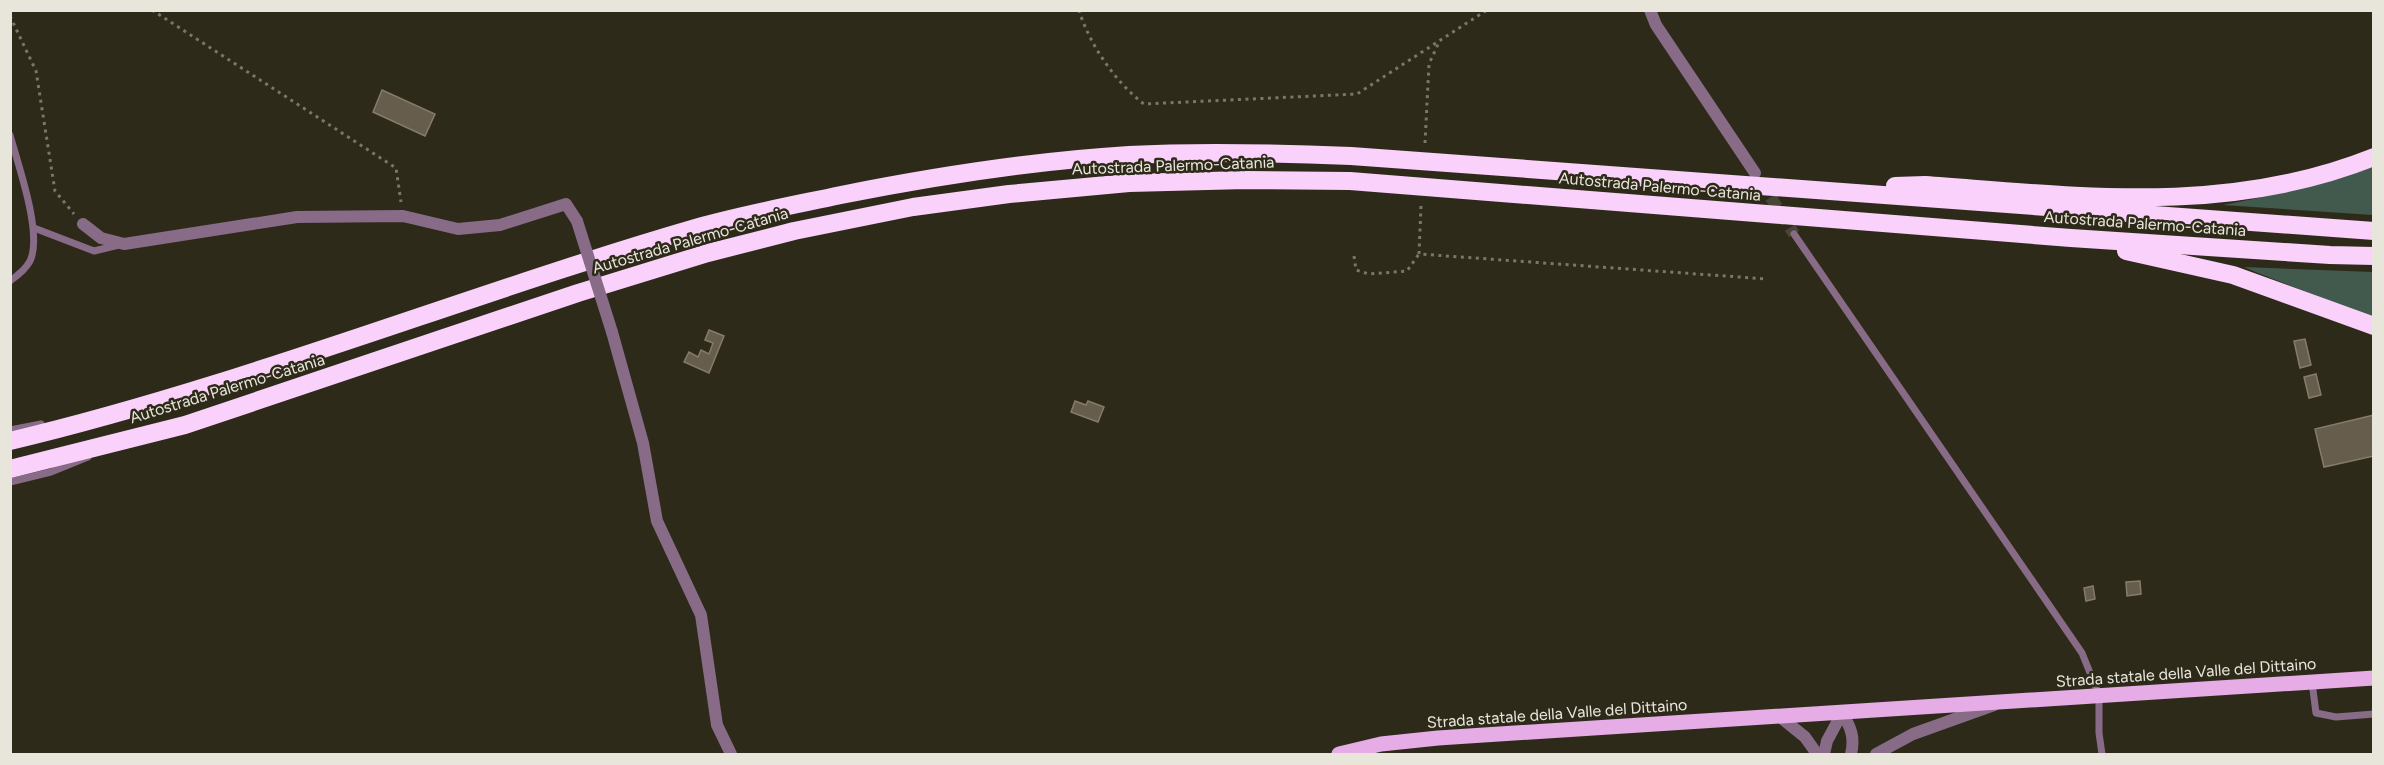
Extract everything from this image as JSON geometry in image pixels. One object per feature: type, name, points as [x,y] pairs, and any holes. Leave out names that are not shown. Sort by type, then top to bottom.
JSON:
[{"type":"highway","name":"Autostrada Palermo-Catania","points":[[10,441],[138,408],[701,226],[909,182],[1001,168],[1128,155],[1247,152],[1351,156],[2373,231]]},
{"type":"highway","points":[[1796,189],[1925,185],[2152,199],[2264,187],[2356,164],[2373,156]]},
{"type":"highway","name":"Autostrada Palermo-Catania","points":[[10,469],[185,425],[578,293],[708,253],[794,231],[902,209],[1008,194],[1129,183],[1246,180],[1350,181],[2072,238],[2373,256]]},
{"type":"highway","points":[[2072,238],[2233,275],[2278,289],[2373,326]]},
{"type":"main road","name":"Strada statale della Valle del Dittaino","points":[[1339,754],[1381,744],[1438,738],[2373,678]]},
{"type":"street","points":[[1650,10],[1656,25],[1755,173]]},
{"type":"street","points":[[83,225],[101,238],[124,244],[297,217],[403,216],[458,229],[500,225],[566,204],[577,221],[612,332],[643,443],[657,521],[701,615],[717,725],[731,754]]},
{"type":"street","points":[[1876,754],[1913,734],[2000,703]]},
{"type":"street","points":[[1824,754],[1827,741],[1842,713]]},
{"type":"street","points":[[1842,713],[1850,726],[1853,737],[1851,754]]},
{"type":"street","points":[[1779,716],[1805,737],[1817,754]]},
{"type":"lane","points":[[10,135],[34,228],[30,261],[10,281]]},
{"type":"lane","points":[[34,228],[94,251],[124,244]]},
{"type":"lane","points":[[1794,234],[2082,653],[2099,695],[2099,734],[2102,754]]},
{"type":"lane","points":[[10,430],[138,408]]},
{"type":"lane","points":[[10,482],[51,472],[138,437]]},
{"type":"lane","points":[[2312,682],[2316,713],[2336,717],[2373,714]]},
{"type":"path","points":[[152,10],[396,168],[403,216]]},
{"type":"path","points":[[1078,10],[1086,32],[1121,83],[1127,91],[1144,104],[1358,94],[1487,10]]},
{"type":"path","points":[[10,16],[36,71],[55,191],[83,225]]},
{"type":"path","points":[[1425,143],[1429,64],[1439,42]]},
{"type":"path","points":[[1354,256],[1356,270],[1369,274],[1407,271],[1419,254],[1421,206]]},
{"type":"path","points":[[1419,254],[1767,279]]},
{"type":"green space","points":[[2373,166],[2373,215],[2223,205],[2318,184]]},
{"type":"green space","points":[[2244,267],[2373,272],[2373,318],[2258,273]]},
{"type":"building","points":[[382,90],[435,114],[425,136],[373,112]]},
{"type":"building","points":[[709,330],[724,336],[709,373],[684,362],[689,352],[698,357],[701,350],[709,354],[713,343],[705,340]]},
{"type":"building","points":[[2305,339],[2311,365],[2300,368],[2294,341]]},
{"type":"building","points":[[2316,374],[2321,395],[2309,398],[2304,377]]},
{"type":"building","points":[[1075,401],[1086,405],[1088,401],[1104,407],[1098,422],[1071,412]]},
{"type":"building","points":[[2374,415],[2374,456],[2324,467],[2315,429]]},
{"type":"building","points":[[2140,581],[2141,594],[2127,596],[2126,582]]},
{"type":"building","points":[[2093,586],[2095,599],[2086,601],[2084,588]]},
{"type":"tunnel","points":[[1761,182],[1794,234]]}]
